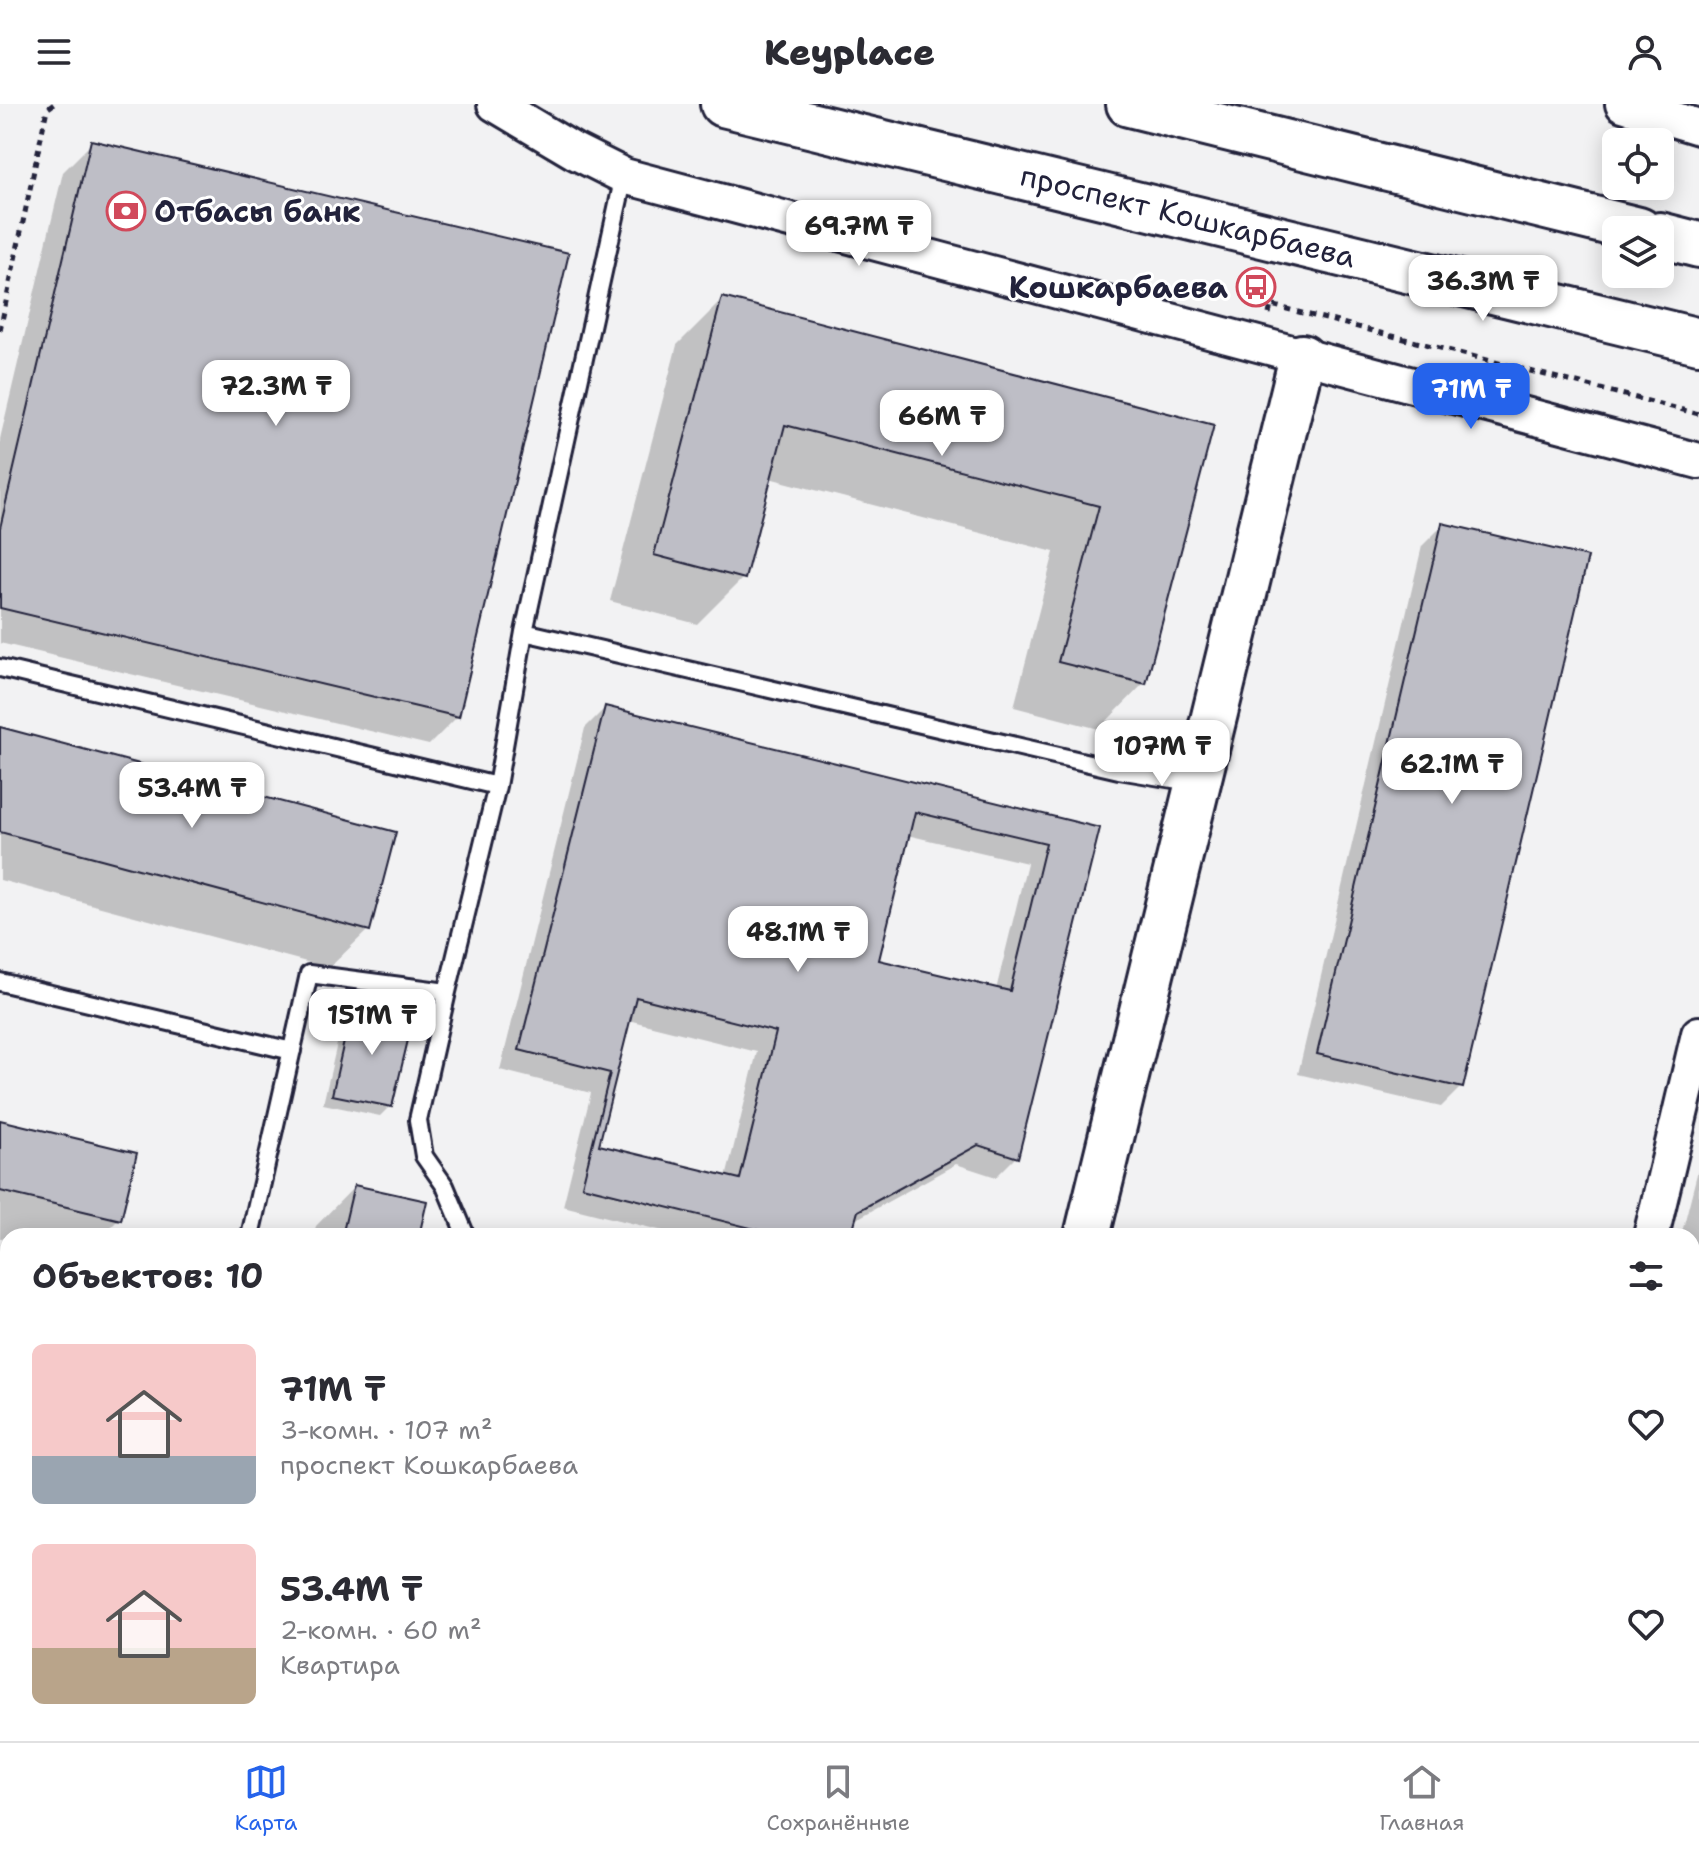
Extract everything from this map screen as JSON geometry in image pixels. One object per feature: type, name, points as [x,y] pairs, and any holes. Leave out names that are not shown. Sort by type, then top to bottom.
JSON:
[{"type":"main road","name":"проспект Кошкарбаева","points":[[723,104],[1699,341]]},
{"type":"main road","points":[[1129,104],[1602,221]]},
{"type":"main road","points":[[1674,239],[1699,245]]},
{"type":"main road","points":[[1089,1228],[1302,357]]},
{"type":"street","points":[[495,104],[624,176],[1699,461]]},
{"type":"street","points":[[1628,105],[1699,127]]},
{"type":"street","points":[[1653,1228],[1699,1034]]},
{"type":"lane","points":[[463,1228],[445,1186],[424,1156],[418,1120],[497,786],[524,632],[624,176]]},
{"type":"lane","points":[[524,632],[1104,766],[1198,783]]},
{"type":"lane","points":[[0,668],[497,786]]},
{"type":"lane","points":[[252,1228],[309,974],[447,992]]},
{"type":"lane","points":[[0,982],[292,1051]]},
{"type":"path","points":[[0,330],[47,109],[54,104]]},
{"type":"path","points":[[1259,345],[1271,305],[1699,414]]},
{"type":"building","points":[[91,140],[569,253],[459,717],[0,608],[0,528]]},
{"type":"building","points":[[722,297],[1214,425],[1146,684],[1058,662],[1099,506],[785,425],[745,579],[654,555]]},
{"type":"building","points":[[1442,523],[1588,557],[1463,1088],[1317,1054]]},
{"type":"building","points":[[605,706],[1100,828],[1018,1158],[978,1145],[858,1211],[853,1228],[751,1228],[582,1186],[610,1073],[519,1050]],"holes":[[[915,812],[1046,843],[1010,991],[879,960]],[[636,997],[776,1032],[740,1179],[599,1145]]]},
{"type":"building","points":[[0,727],[396,832],[370,931],[0,832]]},
{"type":"building","points":[[352,1006],[413,1019],[392,1107],[332,1095]]},
{"type":"building","points":[[0,1120],[137,1153],[121,1220],[0,1191]]},
{"type":"building","points":[[354,1185],[427,1201],[421,1228],[344,1228]]},
{"type":"place","name":"Отбасы банк","points":[[126,211]]},
{"type":"place","name":"Кошкарбаева","points":[[1256,287]]}]
